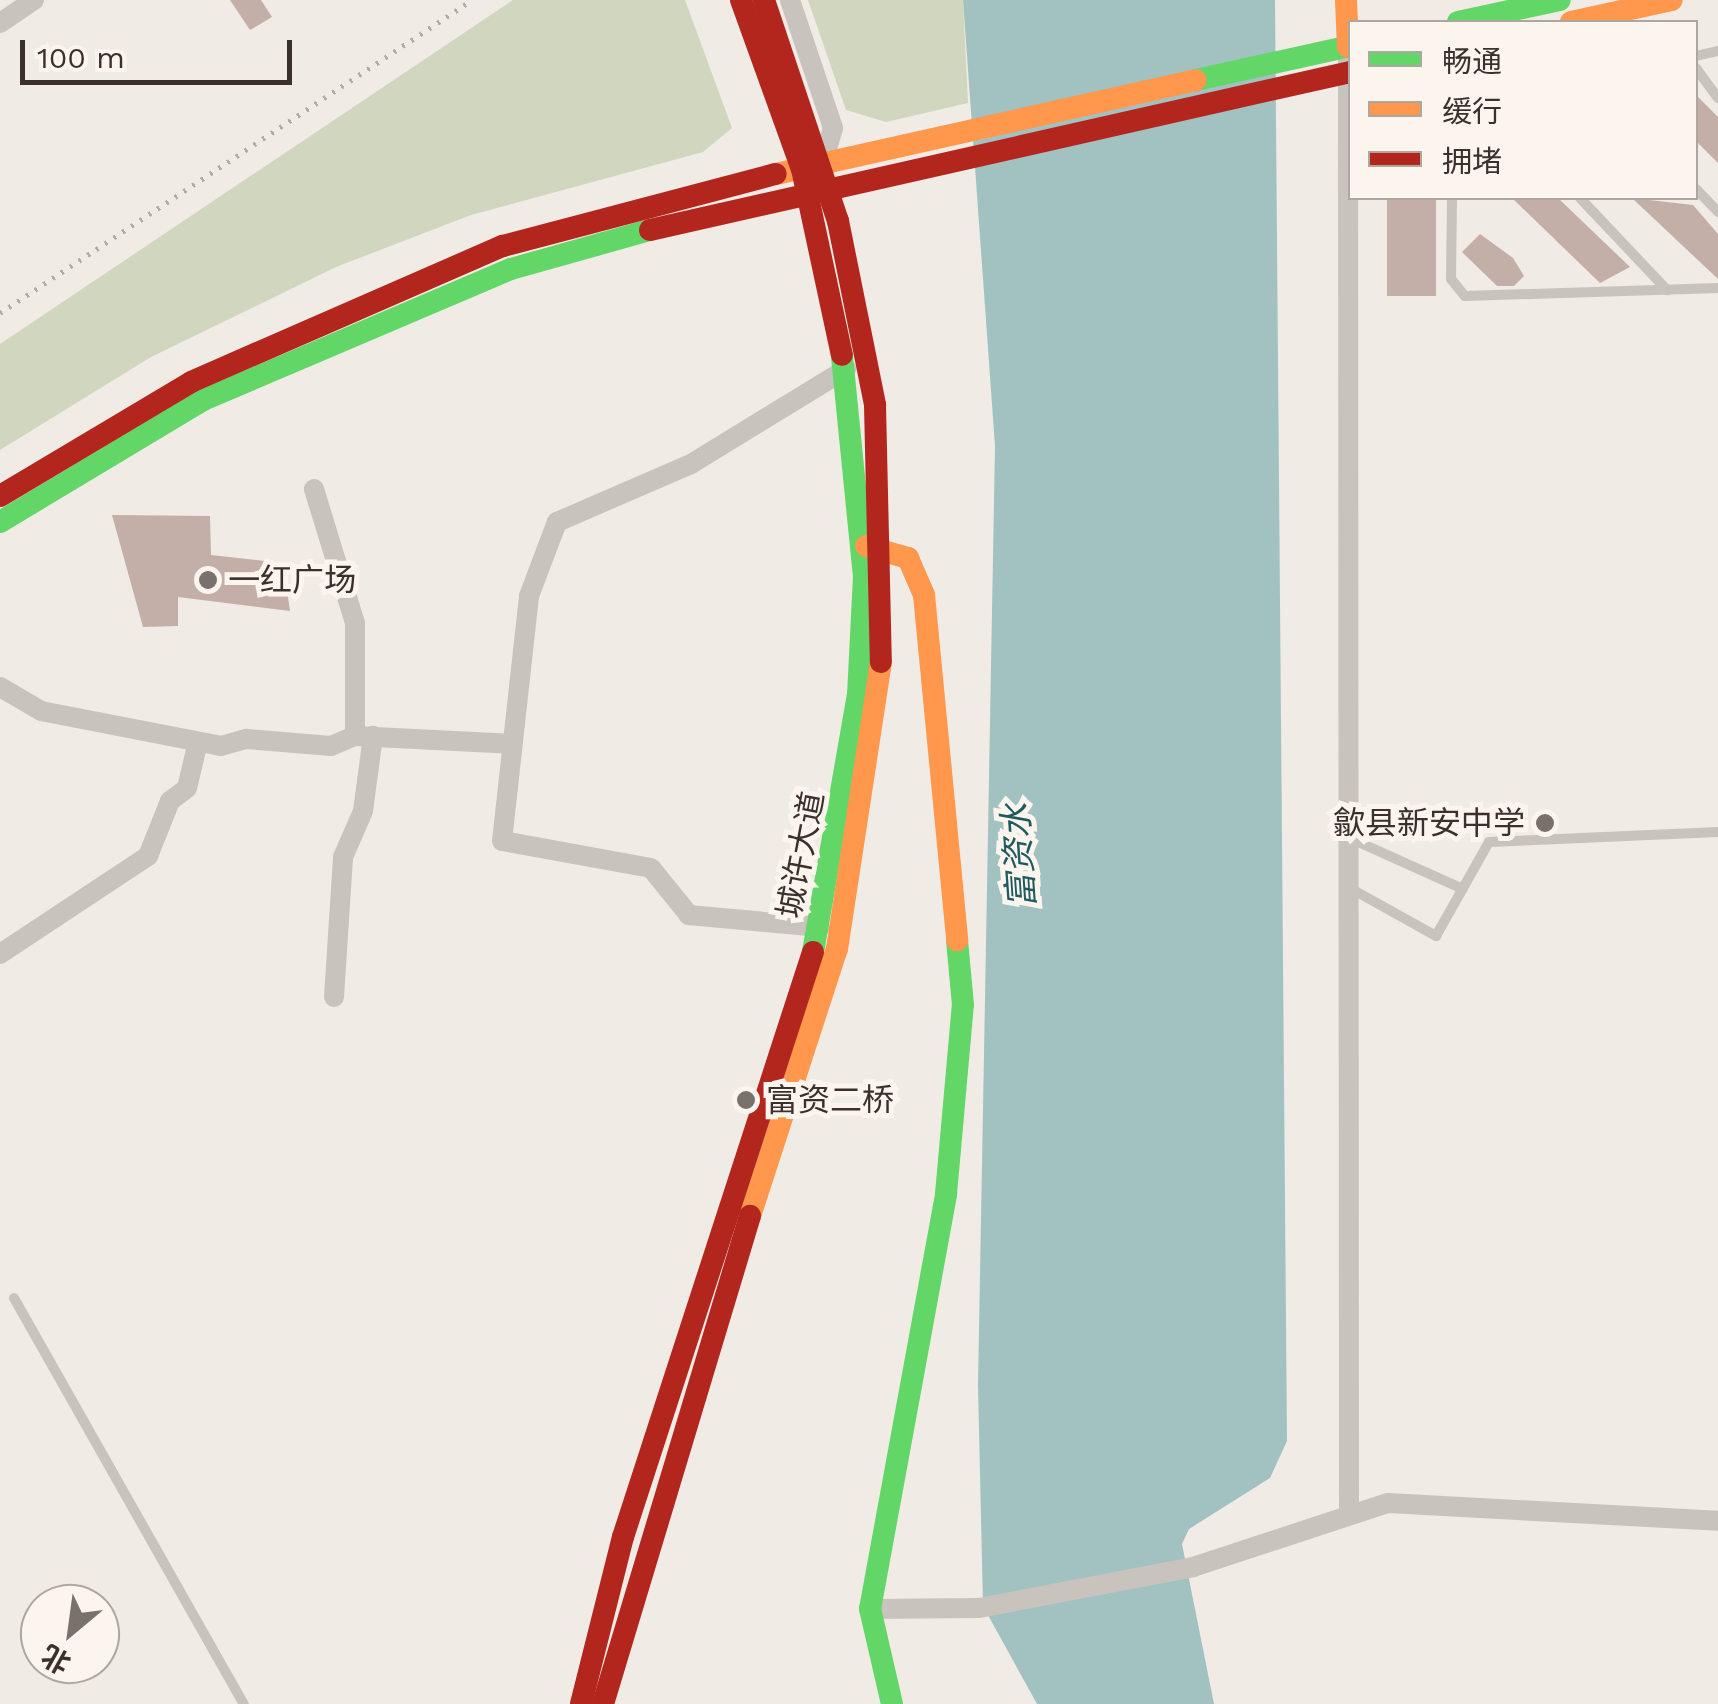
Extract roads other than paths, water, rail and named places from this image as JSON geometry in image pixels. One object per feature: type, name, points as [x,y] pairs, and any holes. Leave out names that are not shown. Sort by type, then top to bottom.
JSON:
[{"type":"main road","name":"城许大道","points":[[741,0],[812,166]]},
{"type":"main road","name":"城许大道","points":[[604,1704],[660,1490],[848,906],[874,752],[874,405],[764,0]]},
{"type":"main road","points":[[1346,0],[1348,31]]},
{"type":"main road","points":[[1467,20],[1560,0]]},
{"type":"main road","points":[[1606,19],[1672,0]]},
{"type":"main road","points":[[0,496],[176,389],[384,291],[562,228],[812,166],[1348,47]]},
{"type":"main road","points":[[0,522],[187,408],[393,314],[569,251],[818,190],[1348,72]]},
{"type":"main road","name":"城许大道","points":[[581,1704],[634,1501],[820,927],[853,750],[873,545],[818,190]]},
{"type":"main road","points":[[873,545],[908,558],[924,595],[962,1018],[946,1194],[870,1610],[892,1704]]},
{"type":"street","points":[[0,23],[34,0]]},
{"type":"street","points":[[790,0],[833,128],[812,166]]},
{"type":"street","points":[[1348,200],[1349,1509]]},
{"type":"street","points":[[820,927],[688,916],[651,868],[502,841],[529,596],[557,522],[690,464],[846,369]]},
{"type":"street","points":[[314,488],[354,623],[364,736],[363,810],[343,857],[334,998]]},
{"type":"street","points":[[0,686],[40,712],[198,742],[331,746],[364,736],[512,744]]},
{"type":"street","points":[[0,954],[148,856],[168,806],[187,788],[198,742]]},
{"type":"street","points":[[870,1610],[980,1608],[1193,1568],[1349,1509],[1430,1503],[1718,1521]]},
{"type":"lane","points":[[1698,71],[1718,98]]},
{"type":"lane","points":[[1698,191],[1718,212]]},
{"type":"lane","points":[[1452,200],[1450,279],[1465,296],[1718,288]]},
{"type":"lane","points":[[1582,200],[1667,290]]},
{"type":"lane","points":[[1346,885],[1436,936],[1489,842],[1502,837],[1718,832]]},
{"type":"lane","points":[[1346,836],[1462,889]]},
{"type":"lane","points":[[14,1298],[244,1704]]},
{"type":"water","name":"富资水","points":[[963,0],[1275,0],[1287,1441],[1270,1478],[1189,1529],[1182,1544],[1214,1704],[1037,1704],[983,1606],[978,1385],[995,446]]},
{"type":"railway","points":[[0,313],[472,0]]},
{"type":"place","name":"一红广场","points":[[208,580]]},
{"type":"place","name":"歙县新安中学","points":[[1545,823]]},
{"type":"place","name":"富资二桥","points":[[746,1100]]}]
